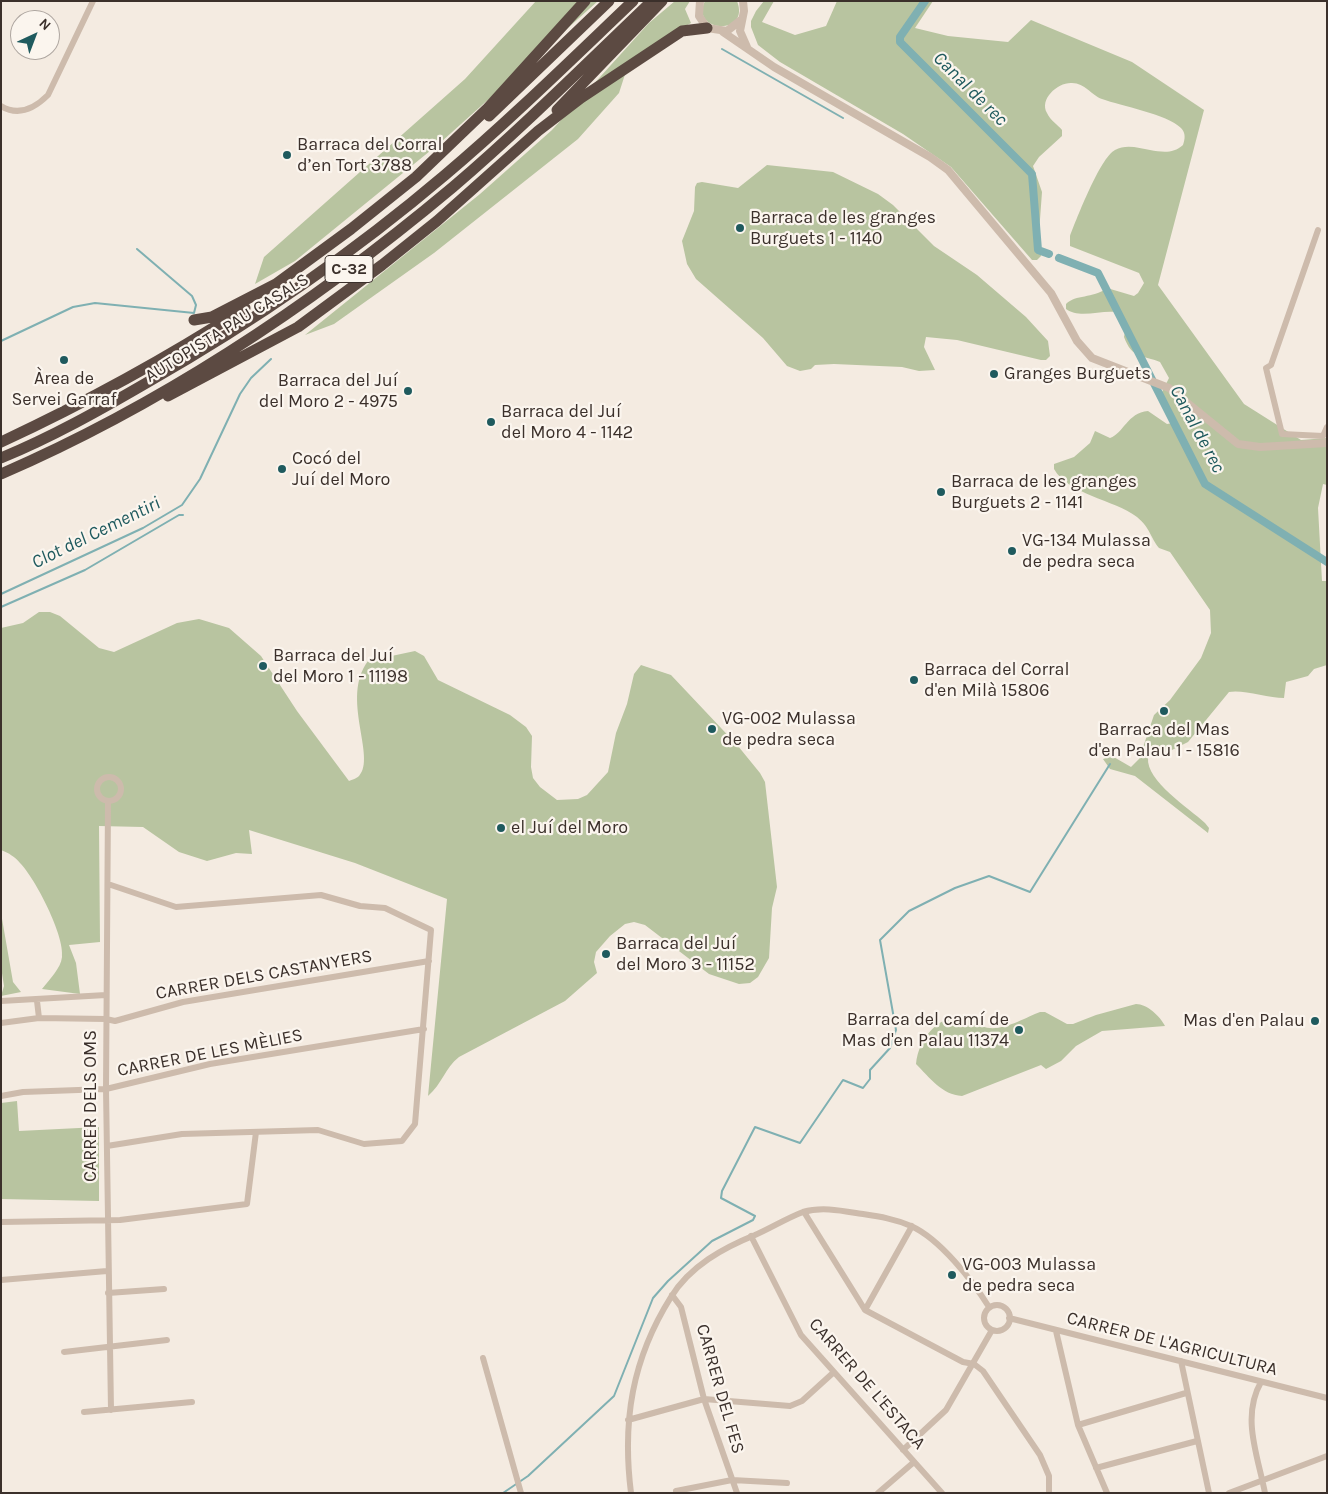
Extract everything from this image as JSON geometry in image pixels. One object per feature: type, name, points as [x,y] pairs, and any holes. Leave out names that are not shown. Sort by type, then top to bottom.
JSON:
[{"type":"highway","points":[[416,177],[488,108],[585,1]]},
{"type":"highway","points":[[1,442],[55,417],[161,359],[252,303],[351,229],[416,177],[502,104],[609,1]]},
{"type":"highway","name":"AUTOPISTA PAU CASALS","points":[[1,458],[101,409],[186,360],[270,309],[321,273],[446,174],[633,1]]},
{"type":"highway","name":"AUTOPISTA PAU CASALS","points":[[1,474],[56,450],[123,413],[258,332],[365,256],[453,186],[496,148],[652,1]]},
{"type":"highway","points":[[538,131],[662,1]]},
{"type":"highway","points":[[123,413],[142,409],[298,327],[382,265],[437,221],[538,131],[581,98],[682,31],[707,28]]},
{"type":"highway","points":[[194,320],[212,316],[276,284]]},
{"type":"street","points":[[1,106],[18,111],[36,107],[48,95],[93,1]]},
{"type":"street","points":[[700,1],[699,16],[707,28],[723,32],[747,47],[767,63],[930,157],[948,170],[1051,293],[1077,341],[1092,358],[1169,388],[1238,444],[1260,448],[1324,441]]},
{"type":"street","points":[[742,1],[744,11],[740,31],[747,47]]},
{"type":"street","points":[[723,32],[733,29],[741,20]]},
{"type":"street","points":[[1318,230],[1271,365],[1266,368],[1282,434],[1324,441]]},
{"type":"street","points":[[1324,441],[1327,427]]},
{"type":"street","name":"CARRER DELS OMS","points":[[108,803],[106,1220],[111,1410]]},
{"type":"street","points":[[107,1146],[182,1134],[318,1130],[364,1144],[402,1141],[415,1124],[431,930],[385,908],[360,906],[321,896],[176,907],[108,884]]},
{"type":"street","name":"CARRER DELS CASTANYERS","points":[[1,1023],[39,1018],[106,1019],[115,1021],[183,1002],[429,961]]},
{"type":"street","points":[[1,1001],[106,995]]},
{"type":"street","points":[[37,1000],[39,1018]]},
{"type":"street","name":"CARRER DE LES MÈLIES","points":[[1,1096],[23,1092],[106,1089],[210,1064],[424,1029]]},
{"type":"street","points":[[1,1222],[106,1220],[247,1204],[256,1132]]},
{"type":"street","points":[[631,1493],[627,1464],[628,1420],[642,1356],[672,1295],[694,1270],[713,1256],[751,1236],[804,1212],[823,1209],[891,1218],[912,1226],[929,1237],[945,1252],[989,1307]]},
{"type":"street","points":[[804,1212],[865,1310],[963,1362],[974,1364],[983,1371],[1040,1455],[1049,1476],[1049,1493]]},
{"type":"street","points":[[865,1310],[912,1226]]},
{"type":"street","name":"CARRER DE L'ESTACA","points":[[751,1236],[801,1335],[942,1493]]},
{"type":"street","points":[[1,1280],[107,1271]]},
{"type":"street","points":[[108,1293],[164,1289]]},
{"type":"street","name":"CARRER DEL FES","points":[[672,1295],[681,1307],[704,1399],[737,1493]]},
{"type":"street","points":[[1002,1306],[1009,1314],[1010,1318],[1004,1328],[992,1330],[987,1326],[984,1319],[989,1307],[1002,1306]]},
{"type":"street","name":"CARRER DE L'AGRICULTURA","points":[[1010,1318],[1327,1398]]},
{"type":"street","points":[[903,1450],[946,1410],[992,1330]]},
{"type":"street","points":[[1056,1331],[1078,1425],[1107,1493]]},
{"type":"street","points":[[64,1352],[167,1340]]},
{"type":"street","points":[[483,1358],[521,1493]]},
{"type":"street","points":[[1181,1361],[1196,1441],[1209,1493]]},
{"type":"street","points":[[628,1420],[704,1399],[790,1406],[802,1401],[834,1372]]},
{"type":"street","points":[[1261,1382],[1253,1400],[1251,1422],[1253,1443],[1265,1493]]},
{"type":"street","points":[[1078,1425],[1186,1393]]},
{"type":"street","points":[[84,1412],[192,1402]]},
{"type":"street","points":[[1096,1468],[1196,1441]]},
{"type":"street","points":[[1229,1493],[1327,1456]]},
{"type":"street","points":[[878,1493],[914,1462]]},
{"type":"street","points":[[676,1493],[676,1491],[732,1480],[787,1483]]},
{"type":"green space","points":[[536,1],[598,1],[441,142],[295,261],[255,284],[264,257],[465,79]]},
{"type":"green space","points":[[675,1],[690,1],[685,9],[691,23],[665,37],[629,62],[619,93],[578,139],[434,253],[334,324],[305,335],[480,194],[552,130],[649,23]]},
{"type":"green space","points":[[705,1],[737,1],[739,13],[736,21],[729,25],[720,26],[712,24],[705,19],[702,11]]},
{"type":"green space","points":[[764,1],[774,1],[762,22],[795,35],[826,26],[837,1],[933,1],[915,28],[948,36],[1008,42],[1031,20],[1132,62],[1204,110],[1158,285],[1244,404],[1301,440],[1327,438],[1327,485],[1323,484],[1318,508],[1322,581],[1327,581],[1327,665],[1314,669],[1308,676],[1286,682],[1284,698],[1234,691],[1229,692],[1188,742],[1168,752],[1151,754],[1148,758],[1149,767],[1161,785],[1205,823],[1209,828],[1208,833],[1135,776],[1110,769],[1103,759],[1112,756],[1131,767],[1139,759],[1154,715],[1170,700],[1201,658],[1211,633],[1210,610],[1170,552],[1159,548],[1145,525],[1137,517],[1070,485],[1054,469],[1054,464],[1074,457],[1090,443],[1095,431],[1110,438],[1119,432],[1135,415],[1148,411],[1167,424],[1173,423],[1175,419],[1160,396],[1169,378],[1160,362],[1134,353],[1127,344],[1124,337],[1126,323],[1123,315],[1116,312],[1075,313],[1066,309],[1066,304],[1075,299],[1096,294],[1107,288],[1134,296],[1138,293],[1144,283],[1139,273],[1070,246],[1070,236],[1096,176],[1109,155],[1115,150],[1124,147],[1163,152],[1175,150],[1183,145],[1184,132],[1174,123],[1143,111],[1102,99],[1081,85],[1067,83],[1051,92],[1045,108],[1050,118],[1062,130],[1062,136],[1039,157],[1033,166],[1042,192],[1039,233],[1041,256],[1037,260],[1032,260],[951,167],[903,134],[780,62],[758,45],[751,27],[751,21]]},
{"type":"green space","points":[[767,165],[833,172],[878,194],[893,205],[934,246],[977,275],[1026,317],[1048,341],[1050,356],[1046,360],[1041,360],[957,340],[926,337],[924,347],[935,370],[919,371],[902,367],[834,364],[815,365],[811,369],[800,371],[787,366],[763,338],[696,279],[687,264],[682,241],[694,211],[695,187],[697,183],[702,182],[738,188]]},
{"type":"green space","points":[[39,612],[50,612],[60,616],[99,648],[114,652],[177,623],[199,619],[229,628],[261,656],[297,711],[349,781],[359,776],[363,767],[364,755],[357,692],[360,676],[368,661],[415,651],[424,656],[438,680],[510,715],[526,727],[532,736],[531,767],[533,778],[540,787],[557,800],[578,799],[587,795],[608,772],[616,733],[627,704],[634,674],[641,665],[671,675],[738,746],[765,782],[777,887],[772,908],[769,958],[758,977],[750,983],[739,984],[709,974],[645,925],[634,922],[625,924],[610,936],[596,952],[594,962],[597,973],[565,1001],[459,1057],[428,1096],[447,899],[355,863],[249,830],[252,854],[236,853],[207,861],[179,852],[143,827],[99,826],[100,942],[69,945],[76,963],[80,994],[42,989],[54,974],[61,961],[62,948],[59,936],[41,894],[26,870],[14,857],[1,850],[1,628],[23,623]]},
{"type":"green space","points":[[1,913],[13,982],[21,992],[1,996],[4,986],[1,967]]},
{"type":"green space","points":[[1136,1004],[1153,1011],[1165,1026],[1102,1031],[1076,1046],[1061,1061],[1046,1069],[1041,1065],[962,1096],[942,1089],[916,1064],[921,1044],[926,1036],[940,1023],[949,1018],[969,1015],[982,1026],[996,1028],[1004,1027],[1040,1012],[1045,1012],[1067,1024],[1073,1024],[1096,1015]]},
{"type":"green space","points":[[17,1101],[19,1131],[99,1127],[99,1201],[1,1199],[1,1103]]},
{"type":"waterway","name":"Canal de rec","points":[[925,1],[900,37],[900,42],[1032,174],[1038,250],[1049,254]]},
{"type":"waterway","points":[[722,49],[843,118]]},
{"type":"waterway","points":[[1,341],[73,307],[95,303],[194,313],[196,305],[192,296],[137,249]]},
{"type":"waterway","name":"Canal de rec","points":[[1059,258],[1098,273],[1205,484],[1327,562]]},
{"type":"waterway","name":"Clot del Cementiri","points":[[1,594],[143,528],[182,505],[200,479],[240,394],[251,378],[271,359]]},
{"type":"waterway","points":[[1,607],[85,570],[179,515],[183,515]]},
{"type":"waterway","points":[[503,1493],[528,1476],[614,1396],[653,1298],[668,1281],[712,1241],[753,1220],[755,1216],[721,1198],[722,1191],[755,1127],[800,1143],[843,1080],[863,1088],[870,1079],[870,1070],[890,1048],[896,1030],[880,940],[909,911],[955,888],[989,876],[1030,892],[1110,764]]},
{"type":"place","name":"Barraca del Corral d’en Tort 3788","points":[[287,155]]},
{"type":"place","name":"Barraca de les granges Burguets 1 - 1140","points":[[740,228]]},
{"type":"place","name":"Àrea de Servei Garraf","points":[[64,360]]},
{"type":"place","name":"Granges Burguets","points":[[994,374]]},
{"type":"place","name":"Barraca del Juí del Moro 2 - 4975","points":[[408,391]]},
{"type":"place","name":"Barraca del Juí del Moro 4 - 1142","points":[[491,422]]},
{"type":"place","name":"Cocó del Juí del Moro","points":[[282,469]]},
{"type":"place","name":"Barraca de les granges Burguets 2 - 1141","points":[[941,492]]},
{"type":"place","name":"VG-134 Mulassa de pedra seca","points":[[1012,551]]},
{"type":"place","name":"Barraca del Juí del Moro 1 - 11198","points":[[263,666]]},
{"type":"place","name":"Barraca del Corral d'en Milà 15806","points":[[914,680]]},
{"type":"place","name":"Barraca del Mas d'en Palau 1 - 15816","points":[[1164,711]]},
{"type":"place","name":"VG-002 Mulassa de pedra seca","points":[[712,729]]},
{"type":"place","name":"el Juí del Moro","points":[[501,828]]},
{"type":"place","name":"Barraca del Juí del Moro 3 - 11152","points":[[606,954]]},
{"type":"place","name":"Mas d'en Palau","points":[[1315,1021]]},
{"type":"place","name":"Barraca del camí de Mas d'en Palau 11374","points":[[1019,1030]]},
{"type":"place","name":"VG-003 Mulassa de pedra seca","points":[[952,1275]]}]
